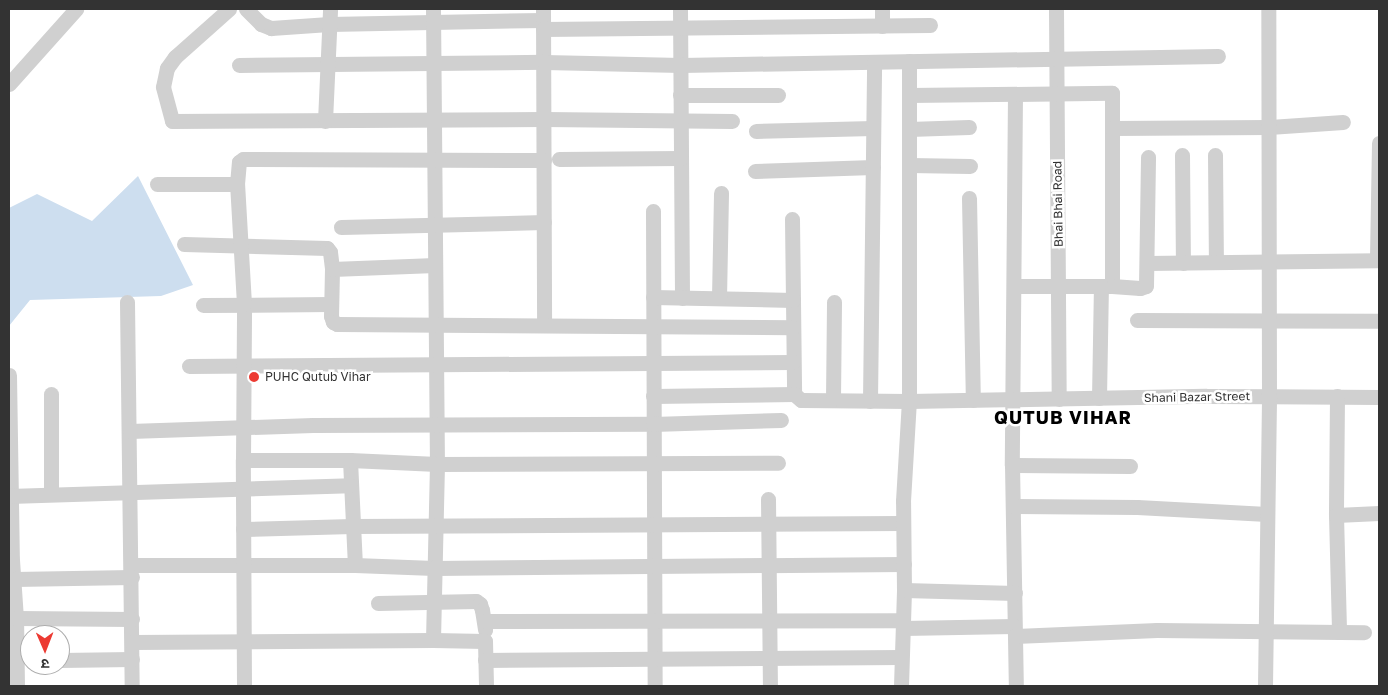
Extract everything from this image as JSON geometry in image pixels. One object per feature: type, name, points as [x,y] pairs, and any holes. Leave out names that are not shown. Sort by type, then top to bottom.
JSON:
[{"type":"street","points":[[9,84],[76,9]]},
{"type":"street","points":[[229,9],[174,57],[167,68],[162,87],[172,121],[434,121],[544,118],[732,121]]},
{"type":"street","points":[[246,9],[261,24],[271,28],[329,16],[433,15],[681,27],[930,25]]},
{"type":"street","points":[[680,9],[682,298]]},
{"type":"street","points":[[882,9],[882,26]]},
{"type":"street","name":"Bhai Bhai Road","points":[[1056,9],[1059,399]]},
{"type":"street","points":[[1265,686],[1269,396],[1268,9]]},
{"type":"street","points":[[433,15],[435,425],[437,464],[433,640]]},
{"type":"street","points":[[325,121],[329,16]]},
{"type":"street","points":[[543,19],[544,325]]},
{"type":"street","points":[[239,65],[544,62],[681,65],[1218,56]]},
{"type":"street","points":[[901,686],[904,590],[903,523],[909,401],[909,61]]},
{"type":"street","points":[[870,401],[874,62]]},
{"type":"street","points":[[909,95],[1112,93],[1106,286],[1099,398]]},
{"type":"street","points":[[1015,94],[1015,286],[1012,465],[1016,686]]},
{"type":"street","points":[[680,95],[778,95]]},
{"type":"street","points":[[1112,128],[1269,127],[1343,122]]},
{"type":"street","points":[[909,129],[969,127]]},
{"type":"street","points":[[756,131],[873,128]]},
{"type":"street","points":[[1147,264],[1378,260],[1379,143]]},
{"type":"street","points":[[1182,155],[1182,263]]},
{"type":"street","points":[[1215,155],[1216,262]]},
{"type":"street","points":[[1015,286],[1144,288],[1147,282],[1148,157]]},
{"type":"street","points":[[559,159],[681,158]]},
{"type":"street","points":[[244,686],[243,460],[241,426],[244,304],[236,166],[243,160],[544,160]]},
{"type":"street","points":[[909,165],[970,166]]},
{"type":"street","points":[[755,171],[873,167]]},
{"type":"street","points":[[157,184],[237,184]]},
{"type":"street","points":[[719,298],[721,193]]},
{"type":"street","points":[[969,198],[973,400]]},
{"type":"street","points":[[653,211],[655,686]]},
{"type":"street","points":[[792,219],[794,394]]},
{"type":"street","points":[[341,227],[544,222]]},
{"type":"street","points":[[184,244],[322,247],[330,252],[332,269],[331,304],[333,322],[337,324],[793,327]]},
{"type":"street","points":[[332,269],[435,265]]},
{"type":"street","points":[[653,297],[793,300]]},
{"type":"street","points":[[127,302],[132,686]]},
{"type":"street","points":[[833,399],[834,302]]},
{"type":"street","points":[[203,305],[331,304]]},
{"type":"street","points":[[1137,320],[1379,321]]},
{"type":"street","points":[[189,366],[793,362]]},
{"type":"street","points":[[9,375],[10,560],[14,579],[13,628],[18,670]]},
{"type":"street","points":[[50,494],[51,394]]},
{"type":"street","name":"Shani Bazar Street","points":[[653,396],[794,394],[801,400],[870,401],[1269,396],[1379,397]]},
{"type":"street","points":[[1337,396],[1336,515],[1339,632]]},
{"type":"street","points":[[130,431],[241,426],[653,424],[781,420]]},
{"type":"street","points":[[243,460],[350,460],[437,464],[654,465],[778,463]]},
{"type":"street","points":[[350,460],[355,565]]},
{"type":"street","points":[[1012,465],[1130,466]]},
{"type":"street","points":[[10,496],[243,490],[350,485]]},
{"type":"street","points":[[768,499],[768,565],[771,620],[770,686]]},
{"type":"street","points":[[1014,506],[1137,507],[1266,514]]},
{"type":"street","points":[[1336,515],[1379,512]]},
{"type":"street","points":[[242,529],[352,526],[903,523]]},
{"type":"street","points":[[14,579],[244,565],[355,565],[434,568],[904,564]]},
{"type":"street","points":[[904,590],[1015,593]]},
{"type":"street","points":[[378,603],[476,601],[480,604],[484,621],[486,686]]},
{"type":"street","points":[[13,628],[132,619]]},
{"type":"street","points":[[484,621],[771,620],[903,624],[1015,631],[1265,630],[1364,632]]},
{"type":"street","points":[[132,642],[433,640],[485,642]]},
{"type":"street","points":[[485,660],[901,657]]},
{"type":"street","points":[[70,660],[132,659]]},
{"type":"water","points":[[138,176],[193,285],[161,296],[30,300],[9,326],[9,208],[37,194],[92,221]]},
{"type":"place","name":"PUHC Qutub Vihar","points":[[254,377]]},
{"type":"district","name":"QUTUB VIHAR","points":[[1063,417]]}]
